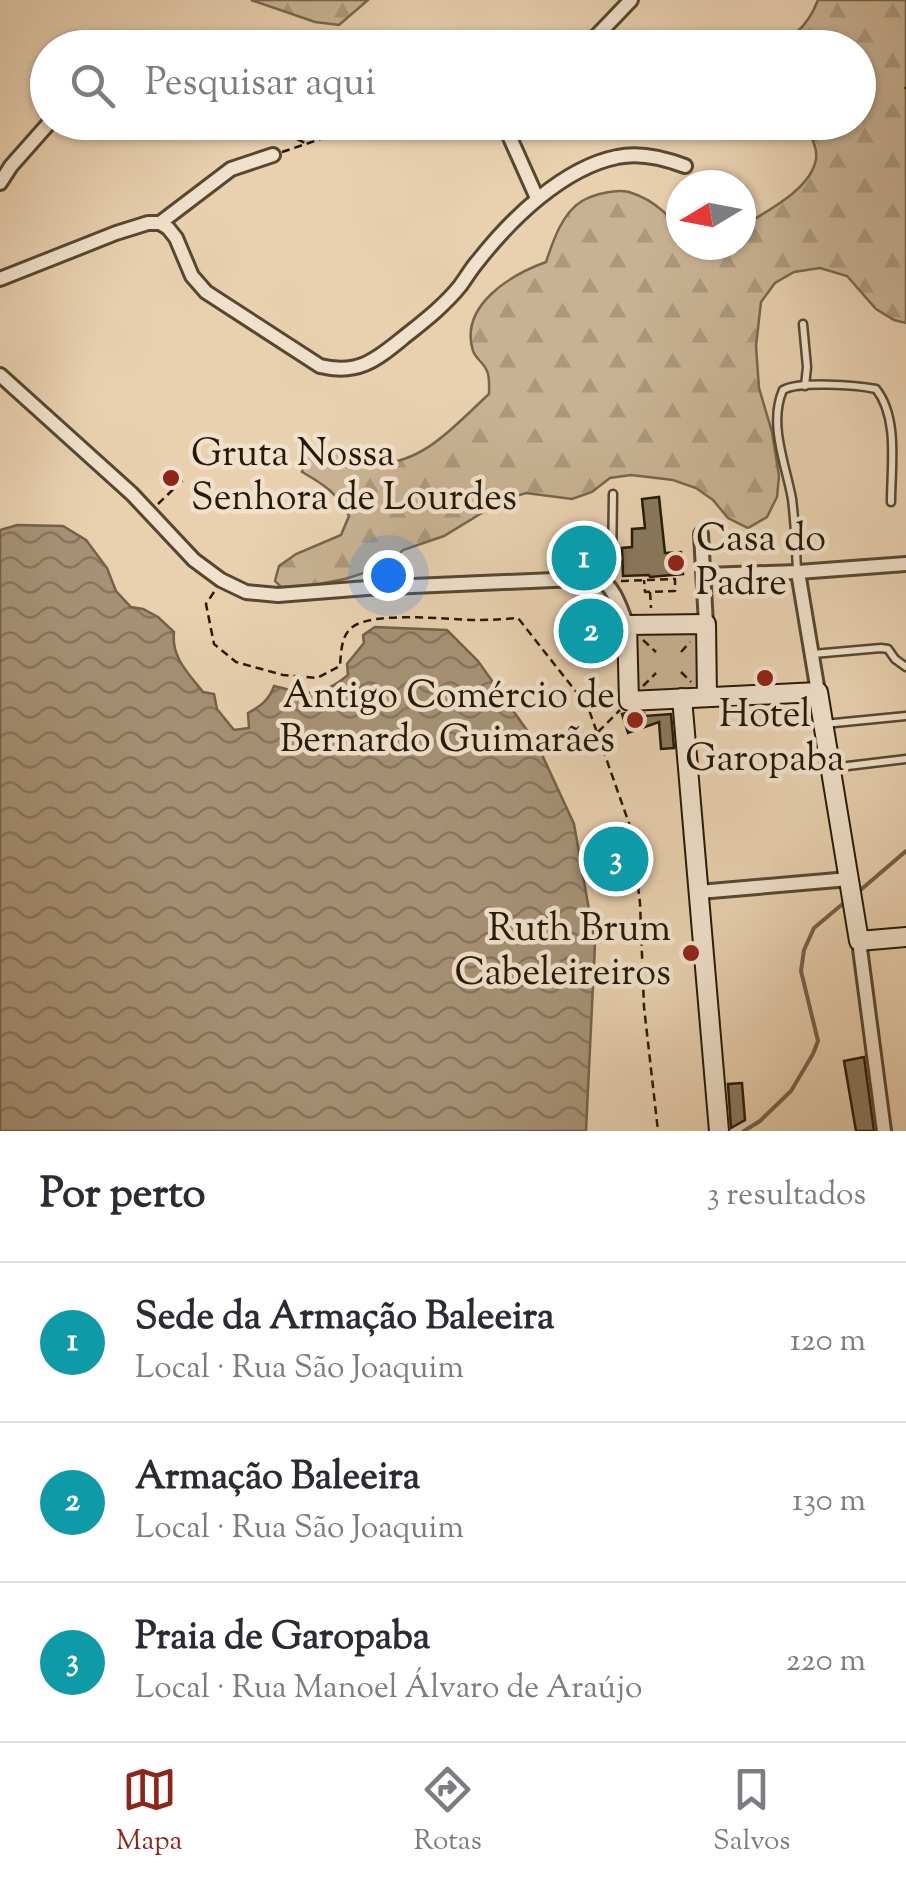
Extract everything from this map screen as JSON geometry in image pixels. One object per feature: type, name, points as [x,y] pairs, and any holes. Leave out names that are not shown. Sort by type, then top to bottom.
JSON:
[{"type":"street","points":[[602,30],[631,0]]},
{"type":"street","points":[[0,183],[34,140]]},
{"type":"street","points":[[511,140],[536,198]]},
{"type":"street","points":[[0,279],[116,233],[160,223],[231,169],[273,155]]},
{"type":"street","points":[[160,223],[176,238],[192,276],[206,292],[320,366],[350,369],[380,358],[430,316],[536,198],[576,172],[618,156],[661,157],[685,166]]},
{"type":"street","points":[[0,375],[150,512],[194,560],[246,592],[278,595],[587,577],[604,580],[627,625],[629,700],[818,692]]},
{"type":"street","points":[[701,534],[707,697]]},
{"type":"street","points":[[704,575],[906,564]]},
{"type":"street","points":[[798,572],[859,940],[884,1131]]},
{"type":"street","points":[[627,625],[706,624]]},
{"type":"street","points":[[682,698],[719,1129]]},
{"type":"street","points":[[698,892],[851,891]]},
{"type":"street","points":[[859,940],[906,937]]},
{"type":"lane","points":[[803,324],[805,386]]},
{"type":"lane","points":[[798,572],[795,522],[778,426],[783,390],[788,386],[876,389],[894,456],[890,502]]},
{"type":"lane","points":[[604,580],[612,564],[613,494]]},
{"type":"lane","points":[[811,654],[888,649],[906,668]]},
{"type":"lane","points":[[822,724],[906,716]]},
{"type":"lane","points":[[830,768],[906,759]]},
{"type":"path","points":[[298,140],[306,144]]},
{"type":"path","points":[[273,155],[318,140]]},
{"type":"path","points":[[150,512],[185,478]]},
{"type":"path","points":[[622,580],[674,578],[675,591],[645,592],[644,580]]},
{"type":"path","points":[[221,580],[206,604],[214,644],[236,662],[282,675],[318,678],[340,666],[343,640],[352,627],[368,622],[390,617],[518,618],[588,707],[631,829],[658,1131]]},
{"type":"path","points":[[650,592],[651,625]]},
{"type":"path","points":[[597,733],[629,700]]},
{"type":"green space","points":[[251,0],[368,0],[339,25],[315,22]]},
{"type":"green space","points":[[818,0],[906,0],[906,323],[876,309],[847,276],[820,268],[794,272],[775,283],[761,302],[756,346],[759,388],[779,476],[777,497],[767,517],[748,528],[728,518],[696,488],[673,480],[631,475],[610,478],[592,492],[572,499],[526,493],[503,500],[444,536],[403,550],[386,566],[345,579],[281,587],[275,581],[279,566],[296,554],[341,535],[349,516],[330,490],[302,472],[308,451],[331,449],[365,461],[394,462],[410,457],[452,429],[489,394],[488,373],[473,351],[471,335],[480,306],[503,284],[546,262],[559,228],[575,206],[599,194],[629,192],[666,214],[666,260],[756,260],[756,218],[806,181],[816,159],[812,140],[876,140],[876,30],[799,30]]},
{"type":"green space","points":[[701,630],[702,694],[636,696],[633,631]]},
{"type":"water","points":[[17,525],[63,526],[86,540],[107,568],[116,591],[131,607],[158,617],[174,632],[175,649],[182,664],[203,692],[214,694],[217,709],[234,730],[249,728],[248,713],[264,702],[274,686],[321,691],[348,675],[347,664],[364,643],[363,635],[375,627],[447,630],[478,661],[538,746],[574,824],[595,944],[586,1131],[0,1131],[0,530]]},
{"type":"building","points":[[659,497],[665,553],[681,552],[683,574],[623,576],[622,548],[632,547],[632,529],[645,528],[642,499]]},
{"type":"building","points":[[571,545],[597,545],[597,568],[570,569]]},
{"type":"building","points":[[602,615],[607,643],[579,647],[574,619]]},
{"type":"building","points":[[622,714],[671,714],[674,748],[661,749],[659,722],[628,733]]},
{"type":"building","points":[[864,1057],[874,1131],[856,1131],[844,1061]]},
{"type":"building","points":[[742,1083],[745,1120],[731,1128],[728,1084]]},
{"type":"waterway","points":[[857,893],[906,851]]},
{"type":"waterway","points":[[744,1131],[791,1091],[813,1054],[818,1041],[801,971],[804,950],[814,928],[845,902]]},
{"type":"place","name":"Gruta Nossa Senhora de Lourdes","points":[[171,478]]},
{"type":"place","name":"Sede da Armação Baleeira","points":[[584,558]]},
{"type":"place","name":"Casa do Padre","points":[[676,563]]},
{"type":"place","name":"Armação Baleeira","points":[[591,631]]},
{"type":"place","name":"Hotel Garopaba","points":[[765,678]]},
{"type":"place","name":"Antigo Comércio de Bernardo Guimarães","points":[[635,720]]},
{"type":"place","name":"Praia de Garopaba","points":[[616,859]]},
{"type":"place","name":"Ruth Brum Cabeleireiros","points":[[691,953]]}]
